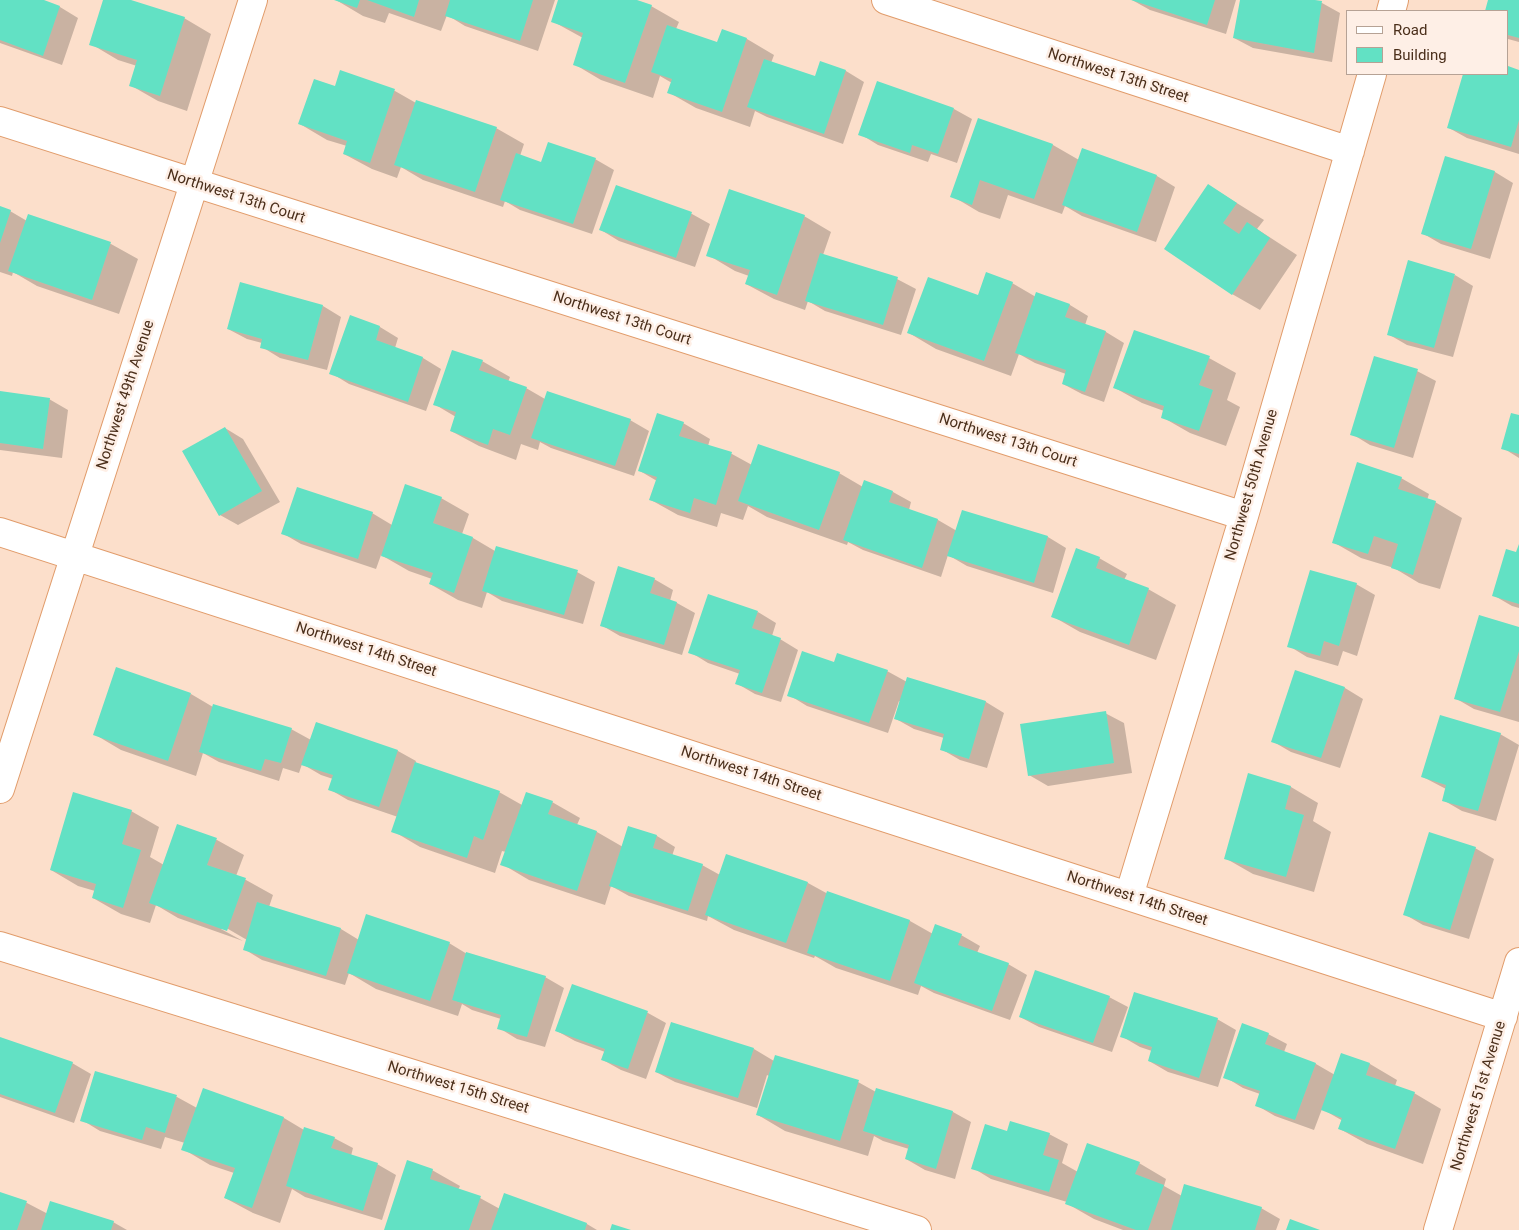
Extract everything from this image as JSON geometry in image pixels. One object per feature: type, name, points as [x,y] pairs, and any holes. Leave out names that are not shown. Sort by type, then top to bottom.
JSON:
[{"type":"street","name":"Northwest 49th Avenue","points":[[0,790],[253,0]]},
{"type":"street","name":"Northwest 13th Street","points":[[886,0],[1350,151]]},
{"type":"street","name":"Northwest 50th Avenue","points":[[1129,896],[1244,516],[1372,75]]},
{"type":"street","name":"Northwest 13th Court","points":[[0,121],[1244,516]]},
{"type":"street","name":"Northwest 14th Street","points":[[0,532],[1503,1017]]},
{"type":"street","name":"Northwest 15th Street","points":[[0,946],[917,1230]]},
{"type":"street","name":"Northwest 51st Avenue","points":[[1438,1230],[1519,962]]},
{"type":"building","points":[[0,0],[44,0],[60,6],[43,56],[0,40]]},
{"type":"building","points":[[103,0],[131,0],[185,17],[160,96],[129,86],[137,60],[89,45]]},
{"type":"building","points":[[334,0],[360,0],[357,8]]},
{"type":"building","points":[[367,0],[419,0],[414,17]]},
{"type":"building","points":[[450,0],[533,0],[520,41],[445,16]]},
{"type":"building","points":[[558,0],[637,0],[652,5],[625,83],[573,65],[583,33],[551,22]]},
{"type":"building","points":[[1131,0],[1215,0],[1207,25]]},
{"type":"building","points":[[1240,0],[1322,1],[1314,53],[1233,38]]},
{"type":"building","points":[[1488,0],[1519,0],[1519,38],[1509,35],[1509,10],[1485,10]]},
{"type":"building","points":[[667,25],[717,42],[722,29],[747,38],[722,112],[667,93],[672,79],[651,72]]},
{"type":"building","points":[[764,59],[815,76],[820,61],[846,70],[824,134],[747,107]]},
{"type":"building","points":[[1509,66],[1519,70],[1519,120],[1511,147],[1447,128],[1463,75],[1509,75]]},
{"type":"building","points":[[340,70],[395,89],[370,163],[343,154],[347,141],[298,124],[314,79],[335,86]]},
{"type":"building","points":[[877,81],[954,108],[938,154],[912,145],[910,153],[858,135]]},
{"type":"building","points":[[416,100],[497,127],[475,192],[394,165]]},
{"type":"building","points":[[978,118],[1053,144],[1034,199],[980,180],[972,205],[950,197]]},
{"type":"building","points":[[548,142],[596,158],[573,224],[500,200],[516,153],[541,162]]},
{"type":"building","points":[[1082,148],[1157,175],[1137,232],[1062,205]]},
{"type":"building","points":[[1445,156],[1495,171],[1471,249],[1421,234]]},
{"type":"building","points":[[1208,184],[1237,203],[1223,223],[1239,234],[1247,222],[1270,238],[1232,295],[1164,249]]},
{"type":"building","points":[[616,185],[692,212],[676,258],[599,230]]},
{"type":"building","points":[[729,189],[805,215],[777,295],[745,284],[750,270],[706,256]]},
{"type":"building","points":[[0,206],[11,210],[0,243]]},
{"type":"building","points":[[28,214],[111,242],[92,300],[8,271]]},
{"type":"building","points":[[820,253],[898,277],[883,325],[805,301]]},
{"type":"building","points":[[1408,260],[1455,274],[1434,348],[1387,335]]},
{"type":"building","points":[[986,272],[1013,282],[984,361],[907,333],[928,277],[978,295]]},
{"type":"building","points":[[240,282],[323,305],[308,360],[260,348],[262,339],[227,329]]},
{"type":"building","points":[[1036,292],[1070,304],[1065,317],[1106,331],[1085,392],[1062,384],[1066,370],[1015,353]]},
{"type":"building","points":[[350,315],[380,326],[376,340],[423,357],[408,402],[329,374]]},
{"type":"building","points":[[1134,330],[1210,356],[1199,385],[1213,390],[1199,431],[1161,418],[1164,406],[1113,388]]},
{"type":"building","points":[[452,350],[483,360],[479,370],[527,387],[510,435],[493,429],[488,445],[450,431],[456,412],[433,405]]},
{"type":"building","points":[[1374,356],[1418,369],[1394,448],[1350,435]]},
{"type":"building","points":[[0,391],[50,398],[43,449],[0,443]]},
{"type":"building","points":[[547,391],[631,419],[615,466],[531,438]]},
{"type":"building","points":[[657,413],[684,422],[679,436],[732,452],[716,505],[694,498],[690,513],[649,500],[657,477],[638,471]]},
{"type":"building","points":[[1511,413],[1519,415],[1519,454],[1501,449]]},
{"type":"building","points":[[225,427],[262,491],[219,516],[182,451]]},
{"type":"building","points":[[758,444],[840,472],[819,530],[738,501]]},
{"type":"building","points":[[1357,462],[1402,477],[1398,489],[1436,501],[1413,575],[1391,568],[1398,544],[1374,536],[1368,554],[1332,543]]},
{"type":"building","points":[[864,480],[893,491],[889,502],[938,519],[922,568],[843,540]]},
{"type":"building","points":[[405,484],[442,497],[433,523],[473,537],[454,593],[429,584],[433,573],[381,556]]},
{"type":"building","points":[[297,487],[373,512],[358,559],[281,534]]},
{"type":"building","points":[[962,510],[1048,536],[1034,583],[947,556]]},
{"type":"building","points":[[1519,544],[1519,604],[1492,596],[1506,549],[1516,552]]},
{"type":"building","points":[[496,546],[578,570],[564,615],[482,591]]},
{"type":"building","points":[[1076,548],[1100,557],[1096,568],[1149,588],[1129,645],[1051,617]]},
{"type":"building","points":[[618,566],[655,578],[650,593],[677,602],[664,645],[600,626]]},
{"type":"building","points":[[1310,570],[1357,583],[1339,646],[1324,641],[1320,656],[1287,647]]},
{"type":"building","points":[[708,594],[758,611],[752,628],[781,638],[762,693],[735,684],[740,670],[688,653]]},
{"type":"building","points":[[1479,615],[1519,627],[1519,651],[1500,712],[1454,699]]},
{"type":"building","points":[[802,651],[834,662],[837,653],[888,670],[869,723],[787,696]]},
{"type":"building","points":[[116,667],[191,693],[168,761],[93,735]]},
{"type":"building","points":[[1295,670],[1345,687],[1321,758],[1271,742]]},
{"type":"building","points":[[907,677],[986,701],[969,759],[940,750],[944,734],[894,719]]},
{"type":"building","points":[[213,704],[292,728],[281,763],[265,759],[261,771],[199,752]]},
{"type":"building","points":[[1106,711],[1114,763],[1028,776],[1020,724]]},
{"type":"building","points":[[1440,715],[1501,733],[1478,811],[1442,801],[1446,785],[1421,777]]},
{"type":"building","points":[[316,722],[398,750],[379,807],[328,790],[333,775],[301,765]]},
{"type":"building","points":[[415,762],[500,791],[483,840],[474,836],[467,858],[391,832]]},
{"type":"building","points":[[1248,773],[1291,786],[1285,809],[1304,815],[1286,877],[1224,859]]},
{"type":"building","points":[[73,792],[132,810],[122,844],[141,850],[123,908],[92,898],[96,884],[50,870]]},
{"type":"building","points":[[526,792],[553,801],[548,814],[597,831],[577,891],[500,865]]},
{"type":"building","points":[[177,824],[217,838],[207,865],[246,878],[227,931],[149,903]]},
{"type":"building","points":[[628,826],[657,835],[653,848],[703,864],[688,911],[609,886]]},
{"type":"building","points":[[1429,832],[1476,847],[1450,930],[1403,915]]},
{"type":"building","points":[[726,854],[808,882],[786,943],[705,915]]},
{"type":"building","points":[[827,891],[910,920],[890,981],[807,953]]},
{"type":"building","points":[[257,902],[341,928],[326,976],[243,950]]},
{"type":"building","points":[[366,914],[450,942],[430,1001],[347,973]]},
{"type":"building","points":[[935,924],[962,934],[958,945],[1009,963],[992,1011],[914,983]]},
{"type":"building","points":[[466,952],[546,976],[527,1037],[497,1029],[501,1015],[452,1000]]},
{"type":"building","points":[[1035,970],[1110,996],[1093,1043],[1019,1017]]},
{"type":"building","points":[[572,984],[648,1011],[628,1069],[601,1060],[605,1049],[555,1031]]},
{"type":"building","points":[[1134,992],[1218,1018],[1199,1078],[1148,1061],[1152,1047],[1120,1037]]},
{"type":"building","points":[[671,1022],[754,1048],[738,1098],[655,1072]]},
{"type":"building","points":[[1242,1023],[1269,1033],[1265,1044],[1316,1063],[1295,1120],[1255,1106],[1260,1091],[1223,1078]]},
{"type":"building","points":[[0,1037],[73,1062],[55,1113],[0,1094]]},
{"type":"building","points":[[1341,1053],[1370,1063],[1366,1075],[1415,1092],[1395,1149],[1338,1129],[1342,1118],[1321,1110]]},
{"type":"building","points":[[775,1055],[859,1080],[840,1141],[756,1115]]},
{"type":"building","points":[[95,1071],[177,1095],[165,1133],[146,1127],[142,1140],[80,1121]]},
{"type":"building","points":[[203,1088],[284,1117],[252,1208],[224,1198],[235,1168],[181,1150]]},
{"type":"building","points":[[876,1088],[953,1111],[936,1169],[905,1159],[909,1145],[863,1131]]},
{"type":"building","points":[[1010,1121],[1050,1133],[1043,1155],[1059,1160],[1049,1192],[971,1169],[985,1124],[1007,1131]]},
{"type":"building","points":[[304,1127],[335,1137],[331,1148],[378,1163],[363,1211],[286,1186]]},
{"type":"building","points":[[1087,1143],[1140,1162],[1135,1174],[1164,1185],[1148,1230],[1136,1230],[1065,1204]]},
{"type":"building","points":[[407,1160],[433,1169],[430,1179],[481,1196],[469,1230],[384,1230]]},
{"type":"building","points":[[1184,1184],[1262,1207],[1255,1230],[1171,1230]]},
{"type":"building","points":[[0,1192],[27,1201],[17,1230],[0,1230]]},
{"type":"building","points":[[504,1193],[587,1223],[585,1230],[491,1230]]},
{"type":"building","points":[[50,1201],[114,1221],[111,1230],[41,1230]]},
{"type":"building","points":[[1290,1219],[1320,1230],[1286,1230]]},
{"type":"building","points":[[612,1224],[631,1230],[610,1230]]}]
